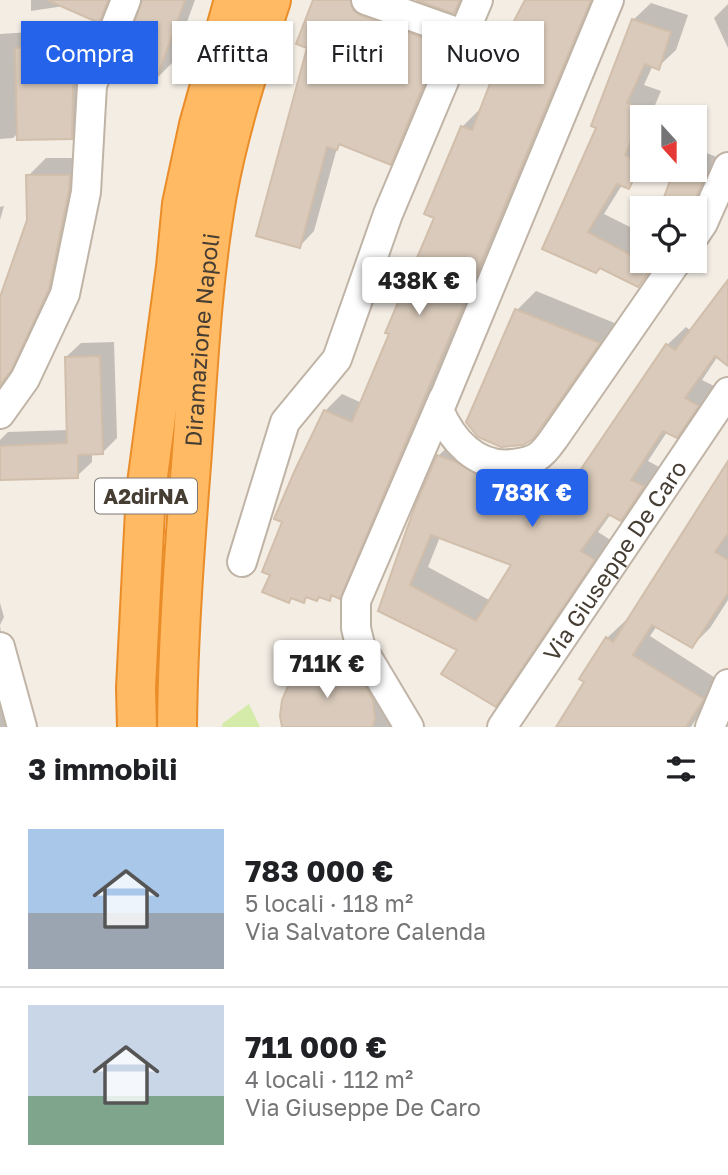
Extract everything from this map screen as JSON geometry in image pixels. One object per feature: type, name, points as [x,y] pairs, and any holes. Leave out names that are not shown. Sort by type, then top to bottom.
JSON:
[{"type":"highway","name":"Diramazione Napoli","points":[[177,727],[177,674],[188,501],[191,270],[185,191],[199,125],[234,0]]},
{"type":"highway","name":"Diramazione Napoli","points":[[137,727],[136,688],[146,491],[191,270],[217,194],[246,75],[271,0]]},
{"type":"street","points":[[0,414],[25,379],[65,294],[86,192],[92,85],[126,0]]},
{"type":"street","points":[[366,0],[425,21]]},
{"type":"street","points":[[468,21],[478,0]]},
{"type":"street","points":[[409,727],[360,645],[356,628],[356,601],[609,0]]},
{"type":"street","points":[[242,562],[285,422],[337,359],[388,214],[441,84]]},
{"type":"street","points":[[707,214],[728,167]]},
{"type":"street","points":[[445,393],[439,410],[444,422],[458,442],[475,457],[489,463],[505,465],[535,459],[555,437],[669,273]]},
{"type":"street","name":"Via Giuseppe De Caro","points":[[502,727],[728,392]]},
{"type":"street","points":[[0,648],[22,727]]},
{"type":"street","points":[[710,727],[728,684]]},
{"type":"green space","points":[[249,704],[260,727],[222,727],[223,723]]},
{"type":"building","points":[[47,0],[108,0],[100,21]]},
{"type":"building","points":[[142,0],[185,0],[177,21],[172,21],[172,36],[158,75],[158,21],[135,21]]},
{"type":"building","points":[[313,0],[350,0],[353,10],[377,21],[307,21],[307,48],[296,44]]},
{"type":"building","points":[[416,0],[460,0],[454,14]]},
{"type":"building","points":[[525,0],[591,0],[340,599],[331,595],[330,601],[319,597],[317,601],[306,597],[304,603],[291,598],[289,603],[262,592],[270,575],[262,572],[282,522],[274,519],[324,410],[352,422],[389,334],[385,333],[434,218],[424,214],[461,126],[472,130],[490,84],[544,84],[544,21],[514,21]]},
{"type":"building","points":[[632,19],[671,32],[659,70],[645,64],[627,103],[633,105],[630,105],[630,144],[625,155],[630,157],[630,182],[632,182],[629,189],[617,184],[588,232],[630,255],[630,273],[648,273],[638,287],[600,268],[596,273],[542,249],[596,128],[591,126]]},
{"type":"building","points":[[408,32],[422,37],[424,84],[391,165],[339,144],[337,150],[327,147],[300,248],[256,236],[307,48],[307,84],[408,84]]},
{"type":"building","points":[[15,48],[21,48],[21,84],[73,84],[72,139],[17,140]]},
{"type":"building","points":[[26,175],[70,175],[69,190],[49,289],[11,371],[0,385],[0,297],[27,220]]},
{"type":"building","points":[[670,182],[703,182],[696,196],[664,196]]},
{"type":"building","points":[[728,280],[728,366],[715,356],[685,398],[699,406],[677,438],[663,431],[631,480],[644,486],[621,521],[608,514],[581,551],[595,560],[496,707],[441,674],[457,650],[378,611],[415,506],[437,455],[456,462],[481,477],[507,481],[560,500],[666,344],[675,350]],"holes":[[[431,535],[511,565],[476,621],[410,585]]]},
{"type":"building","points":[[515,309],[600,343],[533,439],[523,445],[501,447],[478,437],[466,422]]},
{"type":"building","points":[[100,356],[103,454],[78,455],[78,478],[0,480],[0,446],[67,443],[65,357]]},
{"type":"building","points":[[728,461],[728,533],[715,552],[728,560],[728,593],[692,648],[652,625],[633,655],[704,699],[686,727],[556,727],[584,682],[579,679],[606,637],[613,642]]},
{"type":"building","points":[[330,664],[359,675],[373,700],[373,727],[282,727],[282,700],[288,686],[300,674],[314,666]]}]
